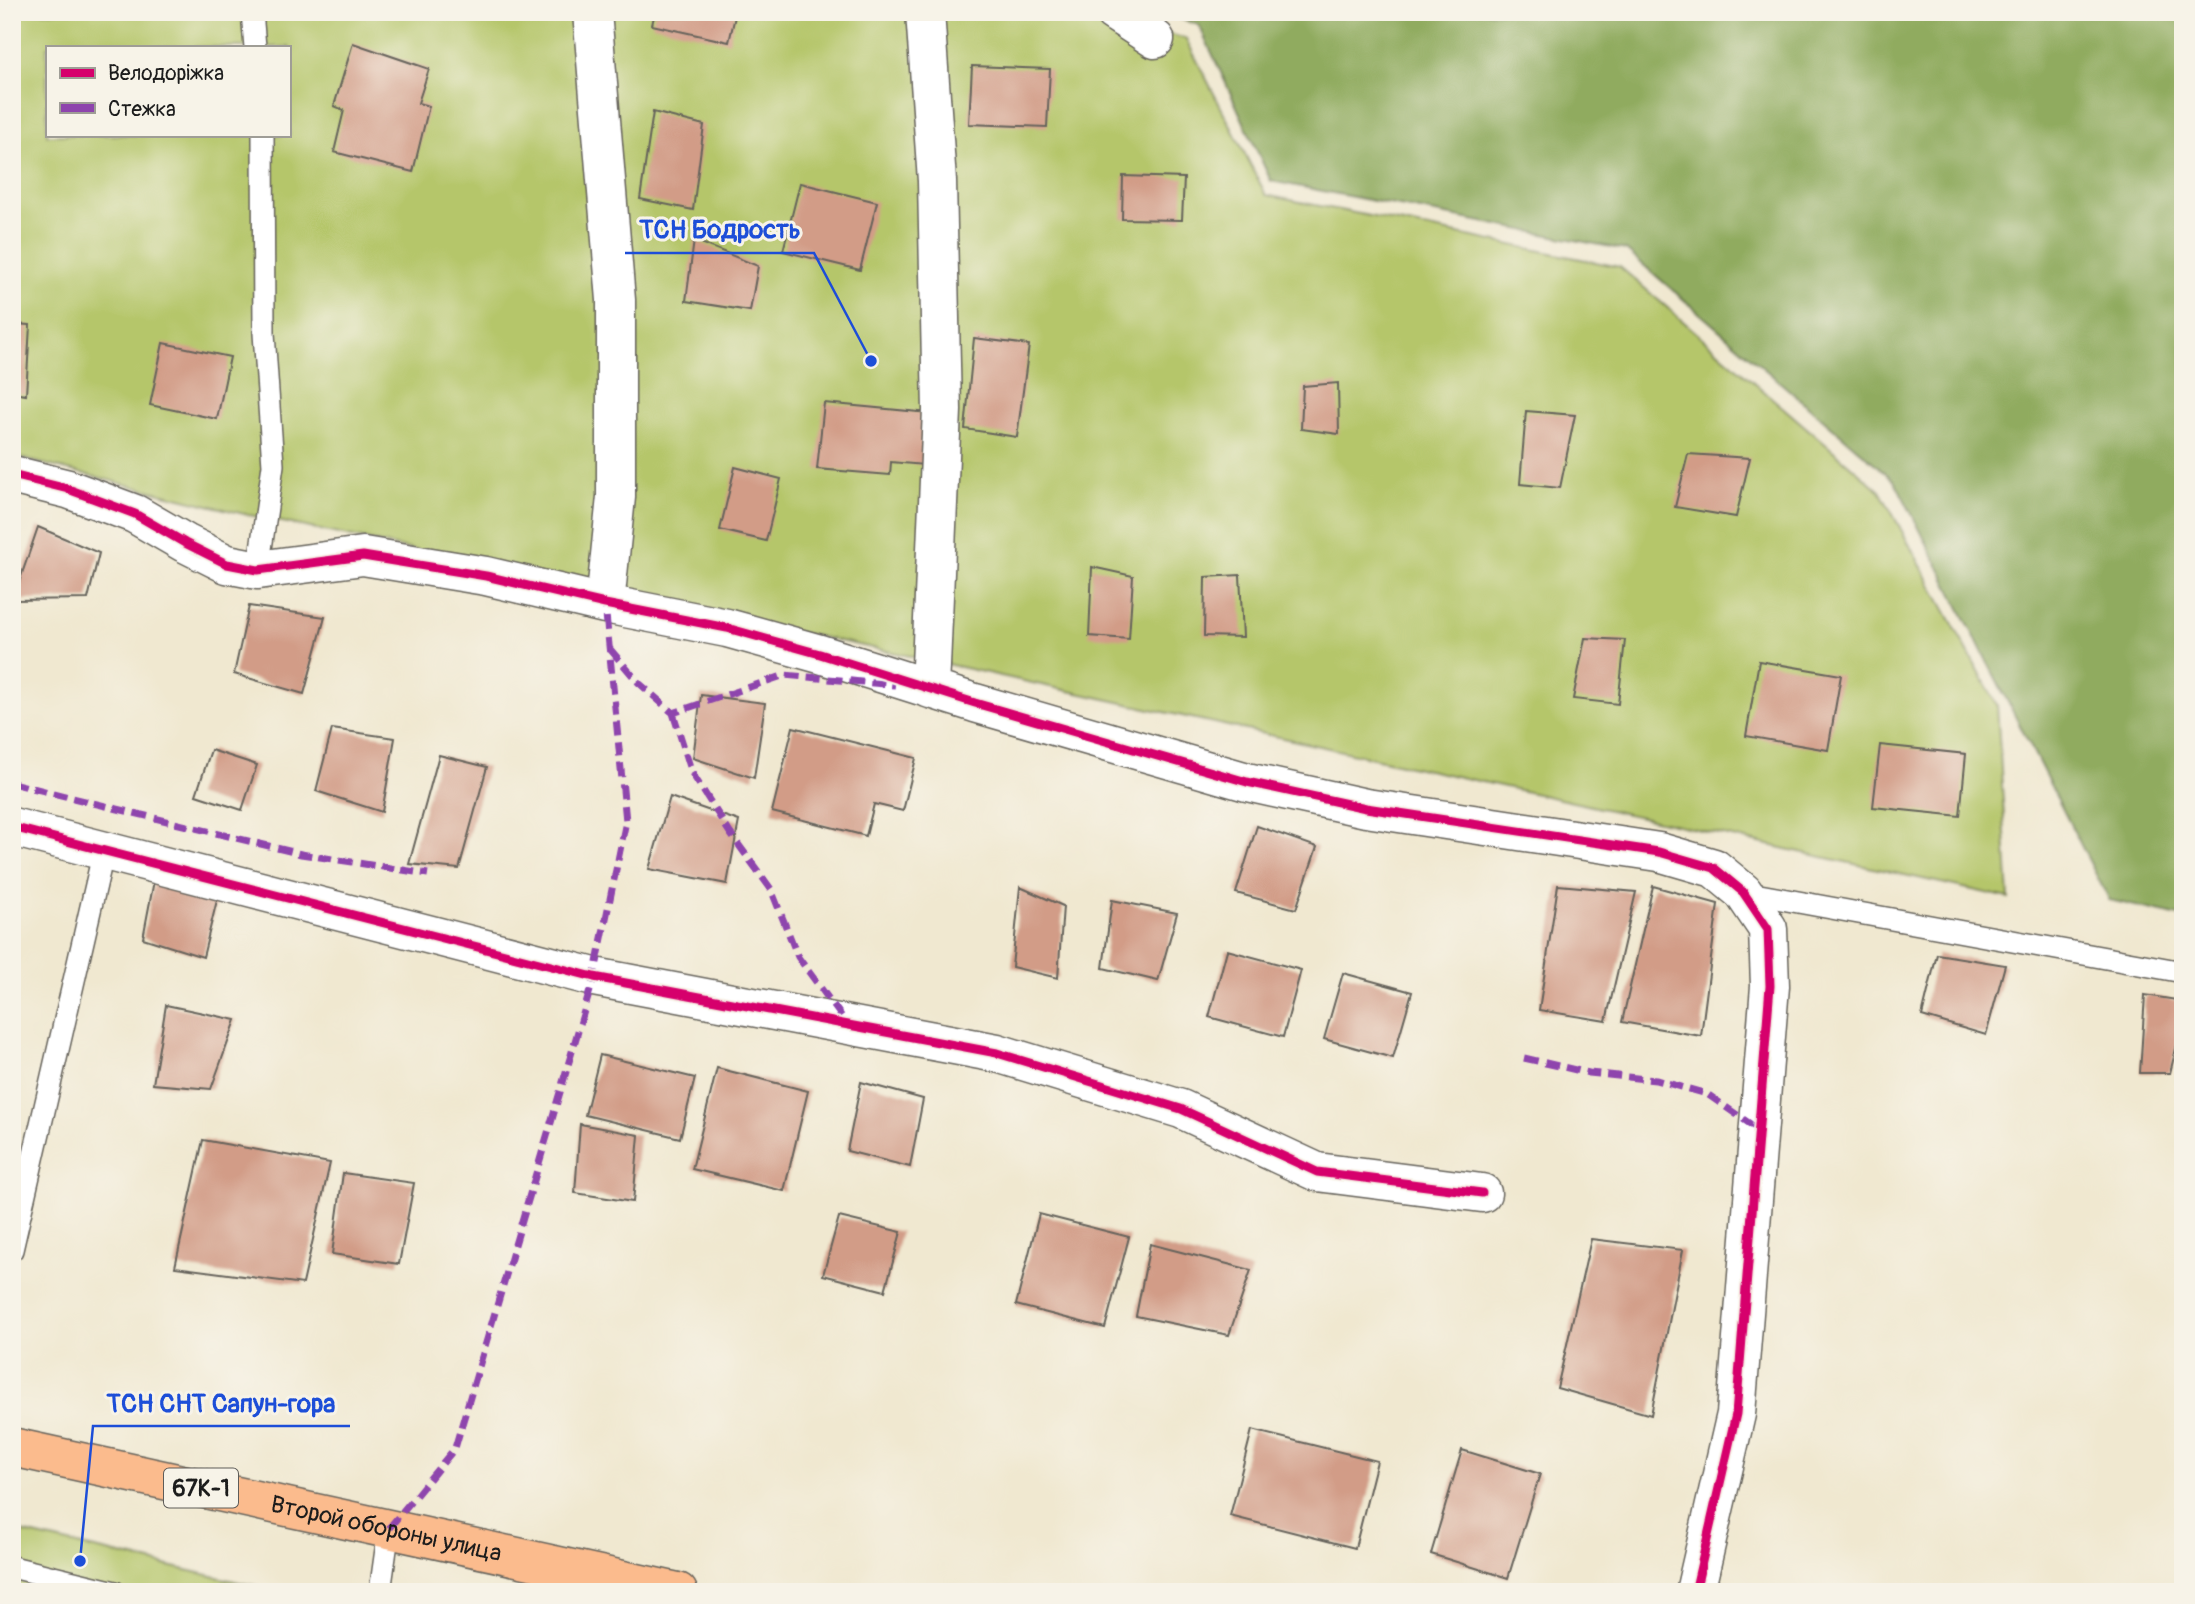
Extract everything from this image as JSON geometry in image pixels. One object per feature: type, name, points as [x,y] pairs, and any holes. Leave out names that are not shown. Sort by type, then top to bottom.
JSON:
[{"type":"main road","name":"Второй обороны улица","points":[[12,1447],[389,1528],[636,1587],[678,1592]]},
{"type":"street","points":[[593,12],[616,300],[616,497],[605,604]]},
{"type":"street","points":[[925,12],[937,181],[942,410],[930,689]]},
{"type":"street","points":[[1114,12],[1155,39]]},
{"type":"street","points":[[12,475],[68,489],[135,514],[227,564],[258,570],[363,555],[486,576],[605,604],[727,628],[1260,785],[1366,808],[1660,852],[1714,868],[1743,892],[1768,929],[1770,986],[1736,1414],[1695,1592]]},
{"type":"street","points":[[12,827],[594,977],[998,1053],[1181,1109],[1317,1171],[1482,1193]]},
{"type":"lane","points":[[252,12],[255,46]]},
{"type":"lane","points":[[258,570],[273,465],[264,332],[262,136]]},
{"type":"lane","points":[[12,1250],[104,850]]},
{"type":"lane","points":[[1743,892],[2183,972]]},
{"type":"lane","points":[[380,1592],[389,1528]]},
{"type":"lane","points":[[12,1567],[115,1592]]},
{"type":"green space","points":[[12,12],[1097,12],[1186,39],[1266,195],[1620,267],[1880,491],[1997,705],[2009,898],[910,656],[240,513],[12,456]]},
{"type":"green space","points":[[1160,12],[2183,12],[2183,917],[2109,900],[1895,481],[1626,250],[1271,181],[1199,25]]},
{"type":"green space","points":[[12,1530],[282,1592],[12,1592]]},
{"type":"building","points":[[655,12],[736,12],[729,42],[652,25]]},
{"type":"building","points":[[353,43],[429,69],[418,103],[429,106],[413,172],[334,152],[344,110],[334,106]]},
{"type":"building","points":[[972,66],[1050,69],[1047,127],[969,124]]},
{"type":"building","points":[[653,112],[704,125],[693,210],[640,199]]},
{"type":"building","points":[[1123,176],[1184,178],[1182,220],[1122,219]]},
{"type":"building","points":[[800,183],[877,202],[860,270],[783,251]]},
{"type":"building","points":[[694,240],[758,266],[750,311],[686,301]]},
{"type":"building","points":[[12,324],[30,325],[26,395],[12,393]]},
{"type":"building","points":[[974,338],[1029,345],[1017,437],[965,429]]},
{"type":"building","points":[[163,343],[230,357],[217,419],[150,405]]},
{"type":"building","points":[[1338,383],[1339,434],[1301,429],[1303,386]]},
{"type":"building","points":[[824,403],[929,413],[924,465],[891,462],[890,475],[817,469]]},
{"type":"building","points":[[1526,411],[1575,415],[1560,488],[1520,484]]},
{"type":"building","points":[[1688,454],[1750,458],[1736,517],[1675,507]]},
{"type":"building","points":[[735,467],[781,479],[766,541],[720,530]]},
{"type":"building","points":[[38,527],[99,553],[88,599],[13,600]]},
{"type":"building","points":[[1092,567],[1133,576],[1129,639],[1089,636]]},
{"type":"building","points":[[1240,575],[1243,637],[1204,636],[1205,577]]},
{"type":"building","points":[[249,606],[325,617],[304,694],[234,674]]},
{"type":"building","points":[[1585,638],[1625,640],[1618,704],[1573,699]]},
{"type":"building","points":[[1759,661],[1841,675],[1828,750],[1746,736]]},
{"type":"building","points":[[701,695],[765,703],[754,778],[693,758]]},
{"type":"building","points":[[793,727],[916,758],[903,811],[874,804],[866,836],[772,812]]},
{"type":"building","points":[[332,729],[395,738],[382,812],[316,791]]},
{"type":"building","points":[[1880,745],[1966,754],[1960,816],[1873,807]]},
{"type":"building","points":[[211,750],[257,765],[242,810],[196,795]]},
{"type":"building","points":[[439,755],[487,767],[459,869],[409,864]]},
{"type":"building","points":[[670,797],[739,821],[727,884],[649,869]]},
{"type":"building","points":[[1257,826],[1317,847],[1296,909],[1236,893]]},
{"type":"building","points":[[156,870],[219,892],[203,957],[143,938]]},
{"type":"building","points":[[1558,885],[1636,892],[1606,1021],[1539,1010]]},
{"type":"building","points":[[1653,886],[1718,904],[1701,1036],[1622,1022]]},
{"type":"building","points":[[1020,887],[1063,906],[1058,978],[1012,967]]},
{"type":"building","points":[[1112,900],[1177,913],[1158,981],[1103,968]]},
{"type":"building","points":[[1227,950],[1301,970],[1283,1037],[1209,1017]]},
{"type":"building","points":[[1937,954],[2005,965],[1986,1035],[1922,1016]]},
{"type":"building","points":[[1343,973],[1412,992],[1393,1058],[1324,1039]]},
{"type":"building","points":[[2145,995],[2183,1001],[2183,1020],[2170,1073],[2140,1073]]},
{"type":"building","points":[[166,1005],[236,1020],[211,1089],[153,1084]]},
{"type":"building","points":[[600,1055],[695,1078],[680,1138],[585,1115]]},
{"type":"building","points":[[717,1068],[808,1091],[784,1191],[692,1169]]},
{"type":"building","points":[[861,1082],[923,1099],[910,1167],[847,1151]]},
{"type":"building","points":[[580,1124],[639,1135],[633,1202],[575,1193]]},
{"type":"building","points":[[203,1140],[330,1163],[303,1284],[175,1267]]},
{"type":"building","points":[[343,1173],[414,1183],[399,1264],[332,1254]]},
{"type":"building","points":[[1039,1214],[1129,1237],[1105,1328],[1016,1305]]},
{"type":"building","points":[[839,1217],[901,1232],[885,1291],[823,1275]]},
{"type":"building","points":[[1591,1239],[1683,1250],[1651,1415],[1557,1388]]},
{"type":"building","points":[[1150,1244],[1251,1270],[1229,1335],[1136,1316]]},
{"type":"building","points":[[1252,1430],[1377,1461],[1355,1548],[1230,1516]]},
{"type":"building","points":[[1462,1450],[1540,1474],[1508,1578],[1431,1554]]},
{"type":"marked path","points":[[389,1528],[455,1448],[594,977],[626,821],[605,604]]},
{"type":"marked path","points":[[610,649],[639,683],[673,713],[785,675],[895,685]]},
{"type":"marked path","points":[[673,713],[692,773],[730,833],[771,889],[798,957],[847,1024]]},
{"type":"marked path","points":[[12,783],[301,854],[428,874]]},
{"type":"marked path","points":[[1524,1058],[1589,1073],[1656,1080],[1707,1094],[1759,1130]]},
{"type":"cycle path","points":[[12,475],[68,489],[135,514],[227,564],[258,570],[363,556],[486,576],[605,604],[727,628],[1247,782],[1366,808],[1659,852],[1714,868],[1743,892],[1768,929],[1770,986],[1736,1414],[1695,1592]]},
{"type":"cycle path","points":[[12,827],[594,977],[997,1053],[1181,1109],[1317,1172],[1482,1193]]},
{"type":"place","name":"ТСН Бодрость","points":[[871,361]]},
{"type":"place","name":"ТСН СНТ Сапун-гора","points":[[80,1561]]}]
